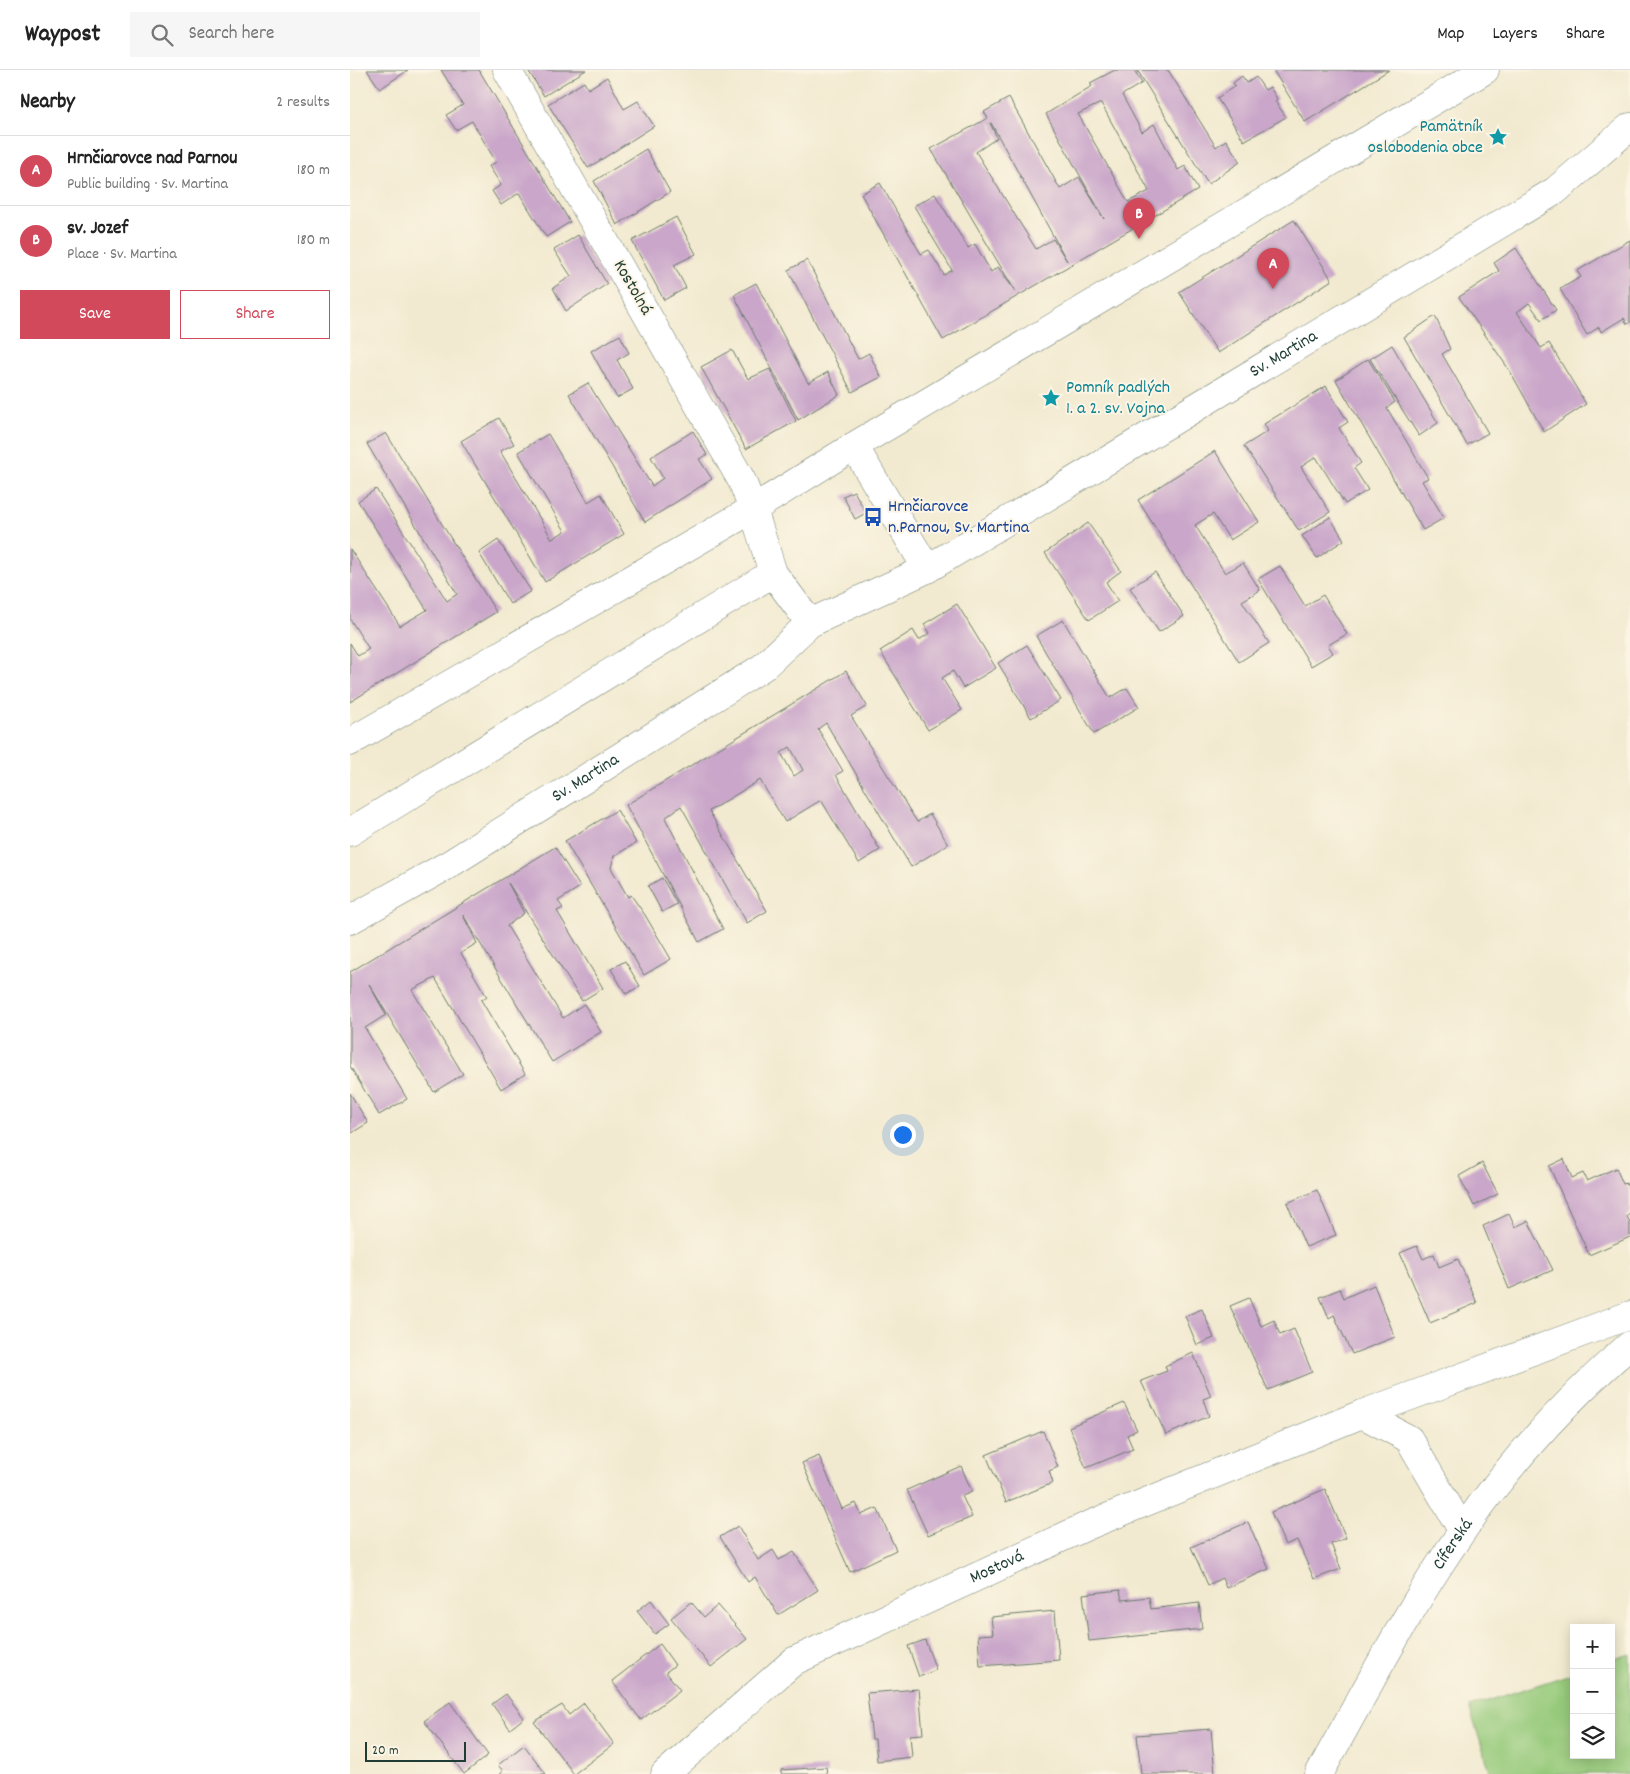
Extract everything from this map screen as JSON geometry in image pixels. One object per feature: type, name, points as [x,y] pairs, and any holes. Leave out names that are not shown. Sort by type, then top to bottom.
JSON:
[{"type":"street","name":"Kostolná","points":[[507,70],[742,480],[753,508]]},
{"type":"street","points":[[350,742],[753,508],[1485,70]]},
{"type":"street","name":"Sv. Martina","points":[[350,920],[448,865],[763,667],[810,623],[927,569],[1555,191],[1630,127]]},
{"type":"street","points":[[854,446],[927,569]]},
{"type":"street","points":[[753,508],[773,573],[810,623]]},
{"type":"street","points":[[350,832],[773,573]]},
{"type":"street","points":[[1362,1414],[1630,1315]]},
{"type":"street","name":"Cíferská","points":[[1319,1774],[1410,1615],[1462,1530],[1520,1455],[1580,1390],[1630,1344]]},
{"type":"street","points":[[1362,1414],[1409,1439],[1462,1530]]},
{"type":"street","name":"Mostová","points":[[665,1774],[794,1661],[1088,1526],[1362,1414]]},
{"type":"green space","points":[[1630,1654],[1630,1774],[1491,1774],[1469,1707],[1570,1674],[1570,1759],[1615,1759],[1615,1659]]},
{"type":"building","points":[[367,70],[408,70],[380,89]]},
{"type":"building","points":[[441,70],[479,70],[570,222],[546,237],[519,193],[501,205],[492,191],[501,185],[489,166],[496,162],[472,121],[456,130],[446,115],[463,105]]},
{"type":"building","points":[[528,70],[586,70],[544,96]]},
{"type":"building","points":[[1115,70],[1134,70],[1142,83],[1122,95],[1142,132],[1154,124],[1178,170],[1185,166],[1198,190],[943,340],[861,194],[880,183],[921,254],[929,250],[944,275],[952,270],[914,206],[935,194],[968,248],[975,244],[991,272],[998,267],[1015,291],[931,149],[988,118],[984,112],[1009,98],[1060,189],[1079,177],[1104,219],[1046,114],[1092,86],[1090,83]],"holes":[[[1101,103],[1149,191],[1128,202],[1078,114]],[[991,123],[1067,261],[1053,239],[1036,249],[976,152],[997,138]]]},
{"type":"building","points":[[1137,70],[1168,70],[1216,147],[1226,140],[1240,162],[1208,184]]},
{"type":"building","points":[[1273,70],[1389,70],[1305,122]]},
{"type":"building","points":[[1242,76],[1247,83],[1256,77],[1265,90],[1270,87],[1277,99],[1275,101],[1286,117],[1244,141],[1217,98],[1235,86],[1233,83]]},
{"type":"building","points":[[607,77],[624,109],[638,101],[654,126],[588,168],[548,104],[584,82],[588,89]]},
{"type":"building","points":[[646,149],[670,192],[617,225],[594,181]]},
{"type":"building","points":[[676,217],[696,254],[674,265],[686,288],[664,300],[632,241]]},
{"type":"building","points":[[1294,220],[1332,280],[1218,353],[1179,292]]},
{"type":"building","points":[[578,235],[607,284],[566,311],[553,288],[571,276],[554,250]]},
{"type":"building","points":[[1630,240],[1630,323],[1627,324],[1624,318],[1601,332],[1599,327],[1587,335],[1560,289],[1581,277],[1577,271]]},
{"type":"building","points":[[1516,248],[1556,310],[1541,320],[1529,303],[1517,312],[1541,348],[1549,343],[1586,404],[1544,432],[1510,371],[1459,297],[1499,271],[1494,263]]},
{"type":"building","points":[[807,260],[858,359],[869,353],[881,377],[852,392],[788,270]]},
{"type":"building","points":[[756,283],[808,383],[828,372],[839,395],[798,420],[734,295]]},
{"type":"building","points":[[1435,316],[1450,349],[1442,354],[1488,433],[1467,445],[1404,337]]},
{"type":"building","points":[[620,335],[629,353],[617,360],[633,389],[617,398],[591,351]]},
{"type":"building","points":[[1392,345],[1438,423],[1419,436],[1370,359]]},
{"type":"building","points":[[732,350],[748,379],[770,369],[796,421],[746,449],[701,367]]},
{"type":"building","points":[[1368,359],[1395,402],[1387,408],[1428,478],[1422,481],[1444,518],[1423,530],[1336,380]]},
{"type":"building","points":[[588,383],[652,486],[663,478],[651,457],[693,431],[707,455],[699,459],[712,479],[645,522],[569,394]]},
{"type":"building","points":[[1326,386],[1348,422],[1339,428],[1361,463],[1354,468],[1368,490],[1345,504],[1316,457],[1301,467],[1330,512],[1299,531],[1244,446],[1268,431],[1264,424]]},
{"type":"building","points":[[499,418],[514,444],[500,451],[552,539],[565,531],[518,452],[548,434],[588,502],[601,494],[624,534],[545,582],[461,441]]},
{"type":"building","points":[[386,433],[496,612],[350,702],[350,643],[358,656],[369,649],[350,619],[350,549],[400,626],[427,610],[358,501],[376,489],[447,601],[457,594],[367,444]]},
{"type":"building","points":[[1215,451],[1259,522],[1230,540],[1213,514],[1195,525],[1225,573],[1243,563],[1260,590],[1242,601],[1269,643],[1239,662],[1138,500]]},
{"type":"building","points":[[854,491],[866,513],[855,519],[843,496]]},
{"type":"building","points":[[1330,517],[1344,540],[1317,558],[1302,536]]},
{"type":"building","points":[[1088,523],[1121,571],[1106,582],[1118,601],[1089,620],[1045,553]]},
{"type":"building","points":[[498,540],[531,591],[510,604],[479,553]]},
{"type":"building","points":[[1280,566],[1305,606],[1323,595],[1347,634],[1328,645],[1333,653],[1311,666],[1258,579]]},
{"type":"building","points":[[1155,572],[1184,616],[1159,632],[1130,588]]},
{"type":"building","points":[[957,604],[996,668],[963,688],[953,671],[942,678],[962,710],[928,730],[880,651],[913,630],[919,640],[930,633],[924,624]]},
{"type":"building","points":[[1063,620],[1110,698],[1127,688],[1139,707],[1094,734],[1036,636]]},
{"type":"building","points":[[1027,645],[1061,700],[1031,718],[998,663]]},
{"type":"building","points":[[846,671],[867,706],[851,716],[917,822],[930,814],[948,844],[911,867],[826,723],[818,729],[843,771],[836,775],[880,850],[859,863],[821,800],[785,822],[760,780],[709,811],[767,911],[747,923],[681,806],[665,818],[723,929],[699,942],[626,805]],"holes":[[[790,747],[803,770],[794,776],[781,753]]]},
{"type":"building","points":[[617,810],[636,843],[614,856],[611,868],[628,897],[631,895],[645,915],[671,959],[644,975],[565,841]]},
{"type":"building","points":[[555,847],[580,887],[558,901],[563,908],[557,911],[603,988],[582,1001],[508,883],[524,913],[507,926],[563,1018],[584,1004],[601,1032],[552,1062],[463,915],[477,943],[461,953],[487,997],[481,1000],[525,1074],[501,1089],[435,978],[412,990],[463,1074],[434,1092],[369,984],[386,1015],[365,1028],[407,1099],[379,1115],[350,1066],[350,972]]},
{"type":"building","points":[[662,878],[677,904],[662,912],[648,886]]},
{"type":"building","points":[[625,961],[640,986],[626,994],[611,969]]},
{"type":"building","points":[[350,1093],[368,1123],[350,1134]]},
{"type":"building","points":[[1564,1159],[1572,1178],[1583,1173],[1587,1181],[1616,1168],[1623,1184],[1626,1183],[1630,1192],[1630,1214],[1627,1216],[1630,1223],[1630,1237],[1589,1255],[1549,1166]]},
{"type":"building","points":[[1482,1163],[1498,1194],[1474,1206],[1459,1176]]},
{"type":"building","points":[[1317,1190],[1336,1235],[1306,1247],[1287,1203]]},
{"type":"building","points":[[1509,1214],[1515,1227],[1528,1221],[1553,1270],[1509,1289],[1483,1226]]},
{"type":"building","points":[[1417,1246],[1423,1259],[1434,1254],[1439,1267],[1458,1259],[1477,1303],[1430,1323],[1400,1253]]},
{"type":"building","points":[[1374,1285],[1395,1337],[1352,1354],[1334,1315],[1329,1318],[1320,1297],[1340,1289],[1344,1298]]},
{"type":"building","points":[[1249,1298],[1261,1326],[1274,1320],[1280,1335],[1294,1329],[1312,1372],[1268,1390],[1230,1306]]},
{"type":"building","points":[[1202,1309],[1214,1338],[1197,1345],[1185,1316]]},
{"type":"building","points":[[1193,1353],[1211,1396],[1203,1399],[1209,1416],[1166,1435],[1141,1381],[1167,1371],[1165,1366]]},
{"type":"building","points":[[1124,1403],[1137,1430],[1127,1435],[1133,1449],[1086,1468],[1069,1427]]},
{"type":"building","points":[[1043,1431],[1058,1467],[1049,1471],[1053,1483],[1006,1502],[986,1455]]},
{"type":"building","points":[[819,1456],[842,1509],[856,1503],[861,1515],[877,1508],[896,1550],[850,1572],[802,1463]]},
{"type":"building","points":[[961,1466],[972,1492],[962,1496],[972,1517],[928,1535],[907,1490]]},
{"type":"building","points":[[1325,1489],[1346,1538],[1331,1544],[1341,1569],[1314,1579],[1297,1540],[1285,1545],[1271,1512]]},
{"type":"building","points":[[1248,1522],[1269,1569],[1226,1588],[1222,1578],[1208,1585],[1191,1547]]},
{"type":"building","points":[[738,1526],[758,1560],[773,1550],[779,1560],[794,1552],[818,1590],[778,1615],[755,1577],[748,1582],[720,1537]]},
{"type":"building","points":[[1120,1590],[1122,1600],[1149,1597],[1151,1609],[1199,1603],[1202,1629],[1089,1641],[1083,1594]]},
{"type":"building","points":[[651,1600],[669,1624],[655,1634],[637,1611]]},
{"type":"building","points":[[691,1602],[704,1617],[718,1605],[747,1639],[711,1667],[671,1618]]},
{"type":"building","points":[[1055,1611],[1059,1660],[980,1666],[978,1635],[993,1634],[991,1617]]},
{"type":"building","points":[[925,1640],[936,1670],[919,1677],[908,1646]]},
{"type":"building","points":[[660,1644],[675,1665],[666,1672],[680,1690],[641,1720],[612,1681]]},
{"type":"building","points":[[919,1689],[923,1734],[910,1735],[912,1757],[877,1761],[875,1739],[872,1739],[867,1693]]},
{"type":"building","points":[[506,1694],[524,1718],[510,1729],[492,1704]]},
{"type":"building","points":[[450,1702],[488,1755],[464,1774],[424,1721]]},
{"type":"building","points":[[584,1703],[614,1744],[574,1774],[534,1722],[562,1705],[569,1715]]},
{"type":"building","points":[[1211,1729],[1215,1774],[1141,1774],[1137,1735]]},
{"type":"building","points":[[524,1745],[546,1774],[499,1774],[503,1771],[498,1765]]},
{"type":"building","points":[[826,1767],[827,1774],[781,1774],[781,1770]]},
{"type":"place","name":"Pamätník oslobodenia obce","points":[[1498,137]]},
{"type":"place","name":"sv. Jozef","points":[[1139,239]]},
{"type":"place","name":"Hrnčiarovce nad Parnou","points":[[1273,289]]},
{"type":"place","name":"Pomník padlých 1. a 2. sv. Vojna","points":[[1051,398]]},
{"type":"place","name":"Hrnčiarovce n.Parnou, Sv. Martina","points":[[873,517]]}]
